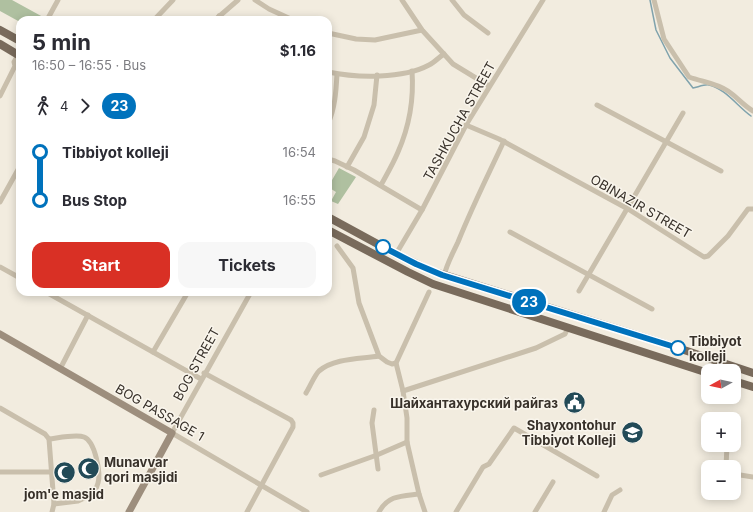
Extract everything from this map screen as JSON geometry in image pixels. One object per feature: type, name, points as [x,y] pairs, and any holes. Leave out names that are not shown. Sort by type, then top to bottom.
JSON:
[{"type":"main road","points":[[0,30],[16,39]]},
{"type":"main road","points":[[0,44],[16,53]]},
{"type":"main road","points":[[332,219],[396,254],[444,276],[672,346],[753,373]]},
{"type":"main road","points":[[332,232],[433,284],[701,371]]},
{"type":"main road","points":[[741,383],[753,387]]},
{"type":"street","points":[[49,16],[58,0]]},
{"type":"street","points":[[158,16],[173,0]]},
{"type":"street","points":[[219,16],[238,0]]},
{"type":"street","points":[[255,0],[269,10],[283,16]]},
{"type":"street","points":[[402,0],[422,30],[453,64],[489,86]]},
{"type":"street","points":[[452,0],[464,15],[488,33]]},
{"type":"street","name":"TASHKUCHA STREET","points":[[396,254],[422,210],[466,125],[543,0]]},
{"type":"street","points":[[654,0],[664,39],[689,77],[717,85],[728,91],[744,106],[753,111]]},
{"type":"street","points":[[332,34],[356,39],[375,40],[422,30]]},
{"type":"street","points":[[332,73],[377,76],[402,74],[428,65],[444,54]]},
{"type":"street","points":[[0,96],[15,66],[14,62],[16,59]]},
{"type":"street","points":[[381,185],[398,152],[409,118],[413,86],[412,71]]},
{"type":"street","points":[[332,115],[336,95],[337,74]]},
{"type":"street","points":[[347,167],[364,137],[374,105],[377,76]]},
{"type":"street","points":[[597,105],[721,171]]},
{"type":"street","points":[[579,291],[628,209],[665,142],[684,113]]},
{"type":"street","name":"OBINAZIR STREET","points":[[466,125],[504,141],[628,209],[704,257],[708,256],[728,236],[748,209],[753,209]]},
{"type":"street","points":[[444,276],[448,262],[457,244],[463,226],[504,141]]},
{"type":"street","points":[[332,161],[381,185],[422,210]]},
{"type":"street","points":[[0,202],[16,173]]},
{"type":"street","points":[[510,232],[652,309]]},
{"type":"street","points":[[337,246],[353,268],[359,303],[379,356],[387,362],[392,364],[396,363]]},
{"type":"street","points":[[0,268],[16,274]]},
{"type":"street","points":[[425,512],[419,494],[407,442],[407,418],[403,391],[396,363],[429,292]]},
{"type":"street","points":[[53,296],[201,379]]},
{"type":"street","points":[[153,352],[186,296]]},
{"type":"street","name":"BOG STREET","points":[[129,512],[204,373],[249,296]]},
{"type":"street","points":[[60,369],[88,315]]},
{"type":"street","points":[[403,391],[536,348],[565,334],[568,328]]},
{"type":"street","name":"BOG PASSAGE 1","points":[[0,334],[307,512]]},
{"type":"street","points":[[306,393],[318,372],[328,365],[338,362],[379,356]]},
{"type":"street","points":[[204,373],[291,420],[293,423],[293,427],[247,512]]},
{"type":"street","points":[[0,408],[45,434],[49,440],[54,504],[52,512]]},
{"type":"street","points":[[374,410],[372,423],[378,469]]},
{"type":"street","points":[[456,512],[483,466],[489,464],[514,428],[598,476]]},
{"type":"street","points":[[49,440],[80,436],[85,437],[93,449],[99,472],[98,482],[93,494],[78,501],[54,504]]},
{"type":"street","points":[[321,474],[377,455],[407,442]]},
{"type":"street","points":[[0,472],[52,472]]},
{"type":"street","points":[[741,475],[753,478]]},
{"type":"street","points":[[535,512],[553,482]]},
{"type":"street","points":[[604,512],[612,495],[620,490]]},
{"type":"street","points":[[379,512],[382,506],[388,501],[400,496],[419,494]]},
{"type":"green space","points":[[0,0],[12,0],[41,16],[16,16],[16,20],[0,11]]},
{"type":"green space","points":[[339,168],[356,177],[338,204],[332,201],[336,192],[332,190],[332,180]]},
{"type":"waterway","points":[[650,0],[656,30],[670,58],[693,88],[703,85],[715,87],[726,94],[751,116]]},
{"type":"bus line","name":"23","points":[[383,247],[416,264],[442,275],[678,348]]},
{"type":"place","name":"Tibbiyot kolleji","points":[[678,348]]},
{"type":"place","name":"Шайхантахурский райгаз","points":[[574,403]]},
{"type":"place","name":"Shayxontohur Tibbiyot Kolleji","points":[[632,432]]},
{"type":"place","name":"Munavvar qori masjidi","points":[[89,469]]},
{"type":"place","name":"jom'e masjid","points":[[64,472]]}]
